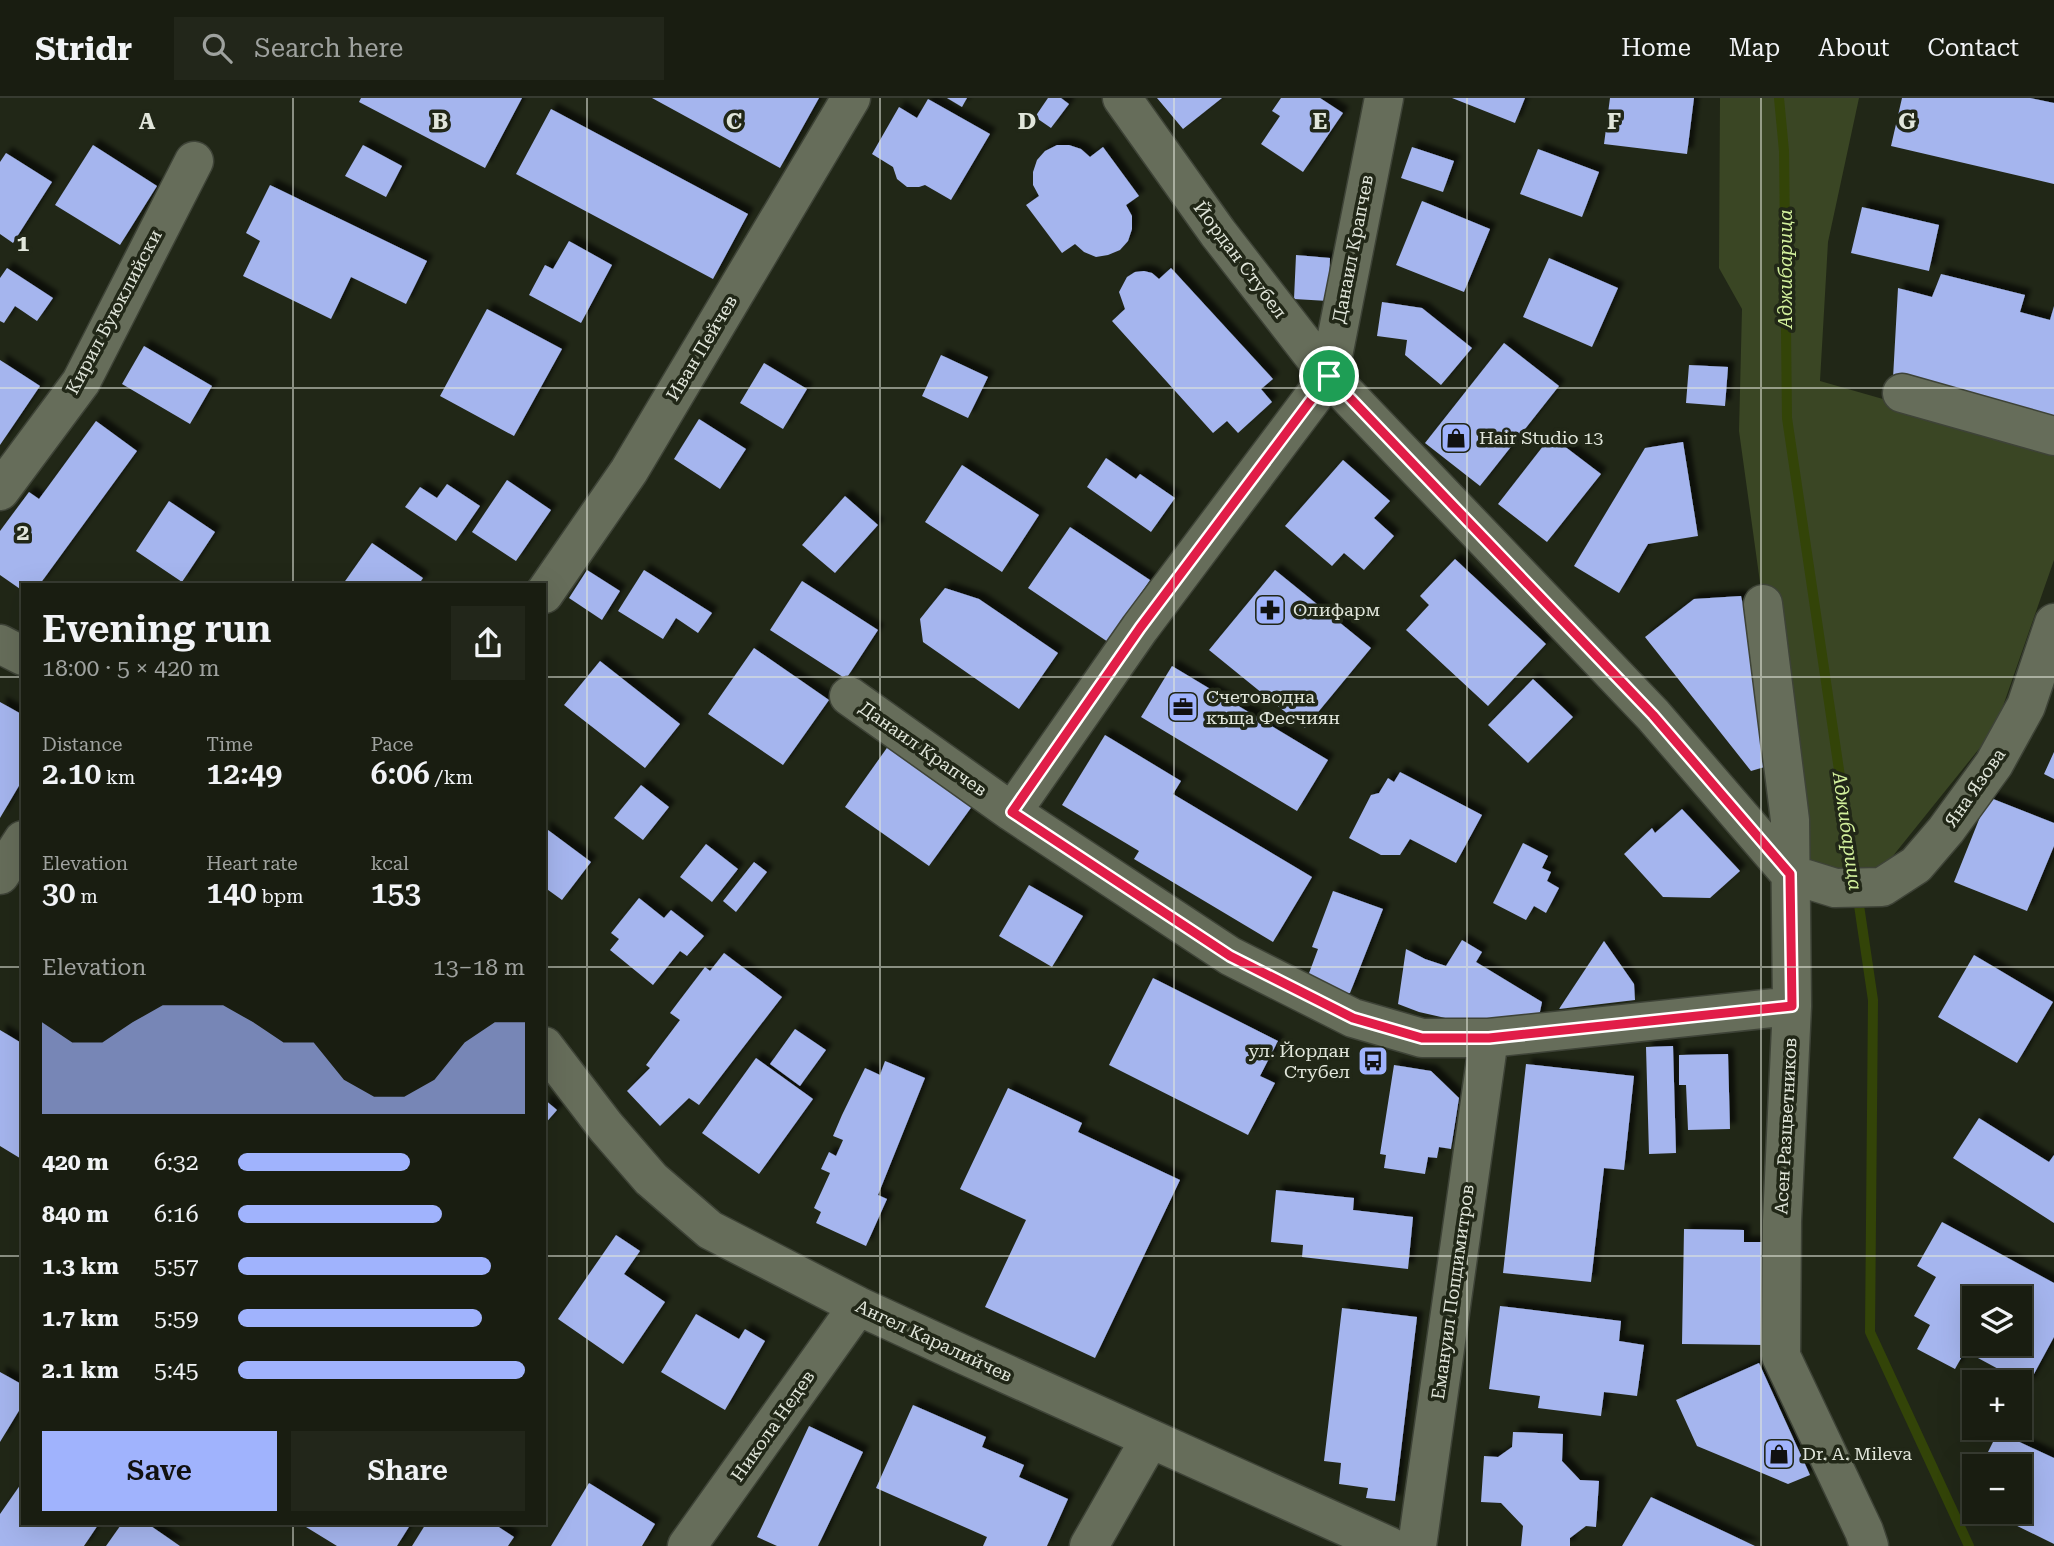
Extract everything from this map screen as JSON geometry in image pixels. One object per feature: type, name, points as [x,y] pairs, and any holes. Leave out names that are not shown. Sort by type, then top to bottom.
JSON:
[{"type":"street","name":"Иван Пейчев","points":[[546,591],[629,471],[851,98]]},
{"type":"street","name":"Йордан Стубел","points":[[1122,98],[1218,233],[1329,376],[1653,715],[1790,874]]},
{"type":"street","name":"Данаил Крапчев","points":[[849,696],[1012,812],[1140,628],[1329,376],[1384,98]]},
{"type":"street","name":"Кирил Буюклийски","points":[[0,491],[81,382],[194,161]]},
{"type":"street","points":[[1902,393],[2054,436]]},
{"type":"street","name":"Асен Разцветников","points":[[1763,604],[1790,820],[1792,1006],[1782,1221],[1781,1356],[1869,1546]]},
{"type":"street","name":"Яна Язова","points":[[1790,874],[1835,888],[1882,887],[1916,865],[1946,830],[1994,764],[2026,706],[2054,623]]},
{"type":"street","points":[[0,644],[21,655]]},
{"type":"street","points":[[1012,812],[1230,956],[1353,1018],[1422,1038],[1489,1038],[1792,1006]]},
{"type":"street","points":[[0,875],[21,843]]},
{"type":"street","name":"Емануил Попдимитров","points":[[1417,1546],[1489,1038]]},
{"type":"street","name":"Ангел Каралийчев","points":[[546,1049],[606,1127],[651,1179],[710,1230],[858,1306],[1389,1546]]},
{"type":"street","name":"Никола Недев","points":[[687,1546],[858,1306]]},
{"type":"street","points":[[1090,1546],[1150,1438]]},
{"type":"green space","points":[[1720,98],[1859,98],[1828,242],[1820,381],[2054,448],[2054,560],[1995,729],[1880,872],[1790,874],[1763,604],[1739,431],[1742,309],[1719,268]]},
{"type":"building","points":[[361,98],[522,98],[485,168],[359,102]]},
{"type":"building","points":[[652,98],[819,98],[780,168]]},
{"type":"building","points":[[947,98],[967,98],[962,107]]},
{"type":"building","points":[[1048,98],[1061,98],[1069,104],[1051,128],[1035,117]]},
{"type":"building","points":[[1157,98],[1222,98],[1183,129]]},
{"type":"building","points":[[1281,98],[1320,98],[1343,113],[1303,172],[1261,144],[1280,116],[1272,111]]},
{"type":"building","points":[[1452,98],[1525,98],[1515,123]]},
{"type":"building","points":[[1610,98],[1694,98],[1687,154],[1604,144]]},
{"type":"building","points":[[1902,98],[2030,98],[2054,103],[2054,184],[1891,146]]},
{"type":"building","points":[[928,99],[990,134],[951,200],[925,185],[907,187],[897,179],[893,167],[872,154],[899,107],[917,118]]},
{"type":"building","points":[[551,109],[748,214],[713,279],[516,174]]},
{"type":"building","points":[[93,145],[157,186],[120,245],[55,205]]},
{"type":"building","points":[[363,145],[402,166],[386,197],[345,176]]},
{"type":"building","points":[[1057,145],[1081,149],[1090,157],[1103,147],[1139,196],[1126,205],[1132,216],[1132,229],[1128,241],[1120,250],[1096,257],[1075,244],[1062,253],[1026,205],[1039,196],[1033,185],[1037,160],[1045,151]]},
{"type":"building","points":[[1412,147],[1454,161],[1443,192],[1401,178]]},
{"type":"building","points":[[1538,149],[1599,172],[1582,217],[1520,194]]},
{"type":"building","points":[[6,153],[52,182],[13,243],[0,234],[0,162]]},
{"type":"building","points":[[270,185],[427,261],[406,304],[351,277],[331,319],[243,276],[260,241],[246,233]]},
{"type":"building","points":[[1422,201],[1490,229],[1464,292],[1396,265]]},
{"type":"building","points":[[1862,207],[1939,225],[1929,271],[1851,253]]},
{"type":"building","points":[[569,241],[612,265],[581,323],[529,295],[545,265],[553,269]]},
{"type":"building","points":[[1296,255],[1330,258],[1328,301],[1294,299]]},
{"type":"building","points":[[1549,258],[1618,288],[1592,347],[1523,317]]},
{"type":"building","points":[[7,268],[53,298],[37,321],[15,306],[4,323],[0,321],[0,278]]},
{"type":"building","points":[[1171,268],[1273,379],[1261,389],[1272,402],[1238,433],[1227,421],[1213,433],[1112,321],[1125,309],[1119,292],[1127,277],[1144,271],[1159,279]]},
{"type":"building","points":[[1941,274],[2025,295],[2020,312],[2050,320],[2054,306],[2054,418],[1893,378],[1898,288],[1932,297]]},
{"type":"building","points":[[1382,302],[1422,308],[1472,348],[1441,385],[1405,355],[1407,340],[1377,336]]},
{"type":"building","points":[[487,309],[562,349],[514,436],[440,396]]},
{"type":"building","points":[[1504,343],[1559,386],[1480,486],[1425,443]]},
{"type":"building","points":[[144,346],[212,386],[190,424],[122,384]]},
{"type":"building","points":[[941,355],[988,377],[968,418],[922,396]]},
{"type":"building","points":[[0,360],[40,386],[0,445]]},
{"type":"building","points":[[764,363],[807,389],[783,429],[740,403]]},
{"type":"building","points":[[1689,365],[1728,367],[1725,406],[1686,403]]},
{"type":"building","points":[[699,419],[746,449],[720,489],[674,459]]},
{"type":"building","points":[[96,421],[137,451],[41,583],[21,583],[21,590],[0,575],[0,531],[29,492],[39,499]]},
{"type":"building","points":[[1551,436],[1601,474],[1547,542],[1498,504]]},
{"type":"building","points":[[1683,442],[1698,536],[1648,544],[1619,593],[1574,566],[1645,448]]},
{"type":"building","points":[[1106,458],[1136,479],[1140,474],[1175,498],[1151,532],[1087,487]]},
{"type":"building","points":[[1343,460],[1390,501],[1374,518],[1394,536],[1364,570],[1344,553],[1332,566],[1285,526]]},
{"type":"building","points":[[962,465],[1039,515],[1002,572],[925,522]]},
{"type":"building","points":[[507,480],[551,510],[516,561],[472,532]]},
{"type":"building","points":[[447,484],[480,506],[456,541],[405,507],[420,487],[437,498]]},
{"type":"building","points":[[845,496],[878,525],[835,573],[802,545]]},
{"type":"building","points":[[169,501],[215,532],[182,582],[136,551]]},
{"type":"building","points":[[1070,527],[1150,580],[1108,642],[1028,588]]},
{"type":"building","points":[[372,543],[423,578],[420,583],[344,583]]},
{"type":"building","points":[[1455,559],[1546,644],[1488,706],[1406,630],[1429,605],[1420,596]]},
{"type":"building","points":[[587,570],[620,591],[602,620],[569,598]]},
{"type":"building","points":[[644,570],[712,613],[698,633],[676,618],[663,639],[618,611]]},
{"type":"building","points":[[1275,570],[1371,648],[1305,728],[1209,650]]},
{"type":"building","points":[[802,581],[878,630],[846,679],[770,630]]},
{"type":"building","points":[[945,588],[979,599],[1058,653],[1019,709],[923,642],[920,619]]},
{"type":"building","points":[[1741,596],[1778,763],[1751,771],[1645,637],[1694,599]]},
{"type":"building","points":[[754,648],[829,700],[783,765],[708,714]]},
{"type":"building","points":[[600,661],[680,724],[645,768],[564,705]]},
{"type":"building","points":[[1172,666],[1328,760],[1297,811],[1141,717]]},
{"type":"building","points":[[1533,679],[1573,717],[1528,763],[1488,725]]},
{"type":"building","points":[[0,702],[21,714],[21,782],[0,818]]},
{"type":"building","points":[[1105,735],[1181,781],[1173,794],[1312,877],[1273,942],[1134,859],[1139,851],[1062,805]]},
{"type":"building","points":[[889,745],[973,805],[929,866],[845,807]]},
{"type":"building","points":[[2054,752],[2054,779],[2044,774]]},
{"type":"building","points":[[1400,772],[1482,815],[1456,863],[1410,839],[1400,855],[1381,855],[1349,838],[1371,795],[1379,793],[1388,778],[1394,782]]},
{"type":"building","points":[[641,785],[669,807],[643,840],[614,818]]},
{"type":"building","points":[[1988,797],[2054,823],[2054,846],[2027,911],[1954,882]]},
{"type":"building","points":[[1682,809],[1740,871],[1710,898],[1663,897],[1624,854],[1652,828],[1655,833]]},
{"type":"building","points":[[546,828],[591,862],[562,900],[546,888]]},
{"type":"building","points":[[1523,843],[1548,856],[1542,868],[1551,872],[1547,881],[1559,888],[1546,913],[1534,906],[1526,920],[1493,903]]},
{"type":"building","points":[[706,844],[738,869],[712,902],[680,877]]},
{"type":"building","points":[[754,862],[767,872],[736,912],[723,901]]},
{"type":"building","points":[[1029,885],[1083,916],[1052,967],[999,936]]},
{"type":"building","points":[[1333,891],[1383,909],[1350,993],[1332,994],[1305,984],[1318,949],[1312,947]]},
{"type":"building","points":[[639,898],[664,918],[671,910],[704,936],[687,956],[680,951],[653,985],[610,950],[619,939],[611,933]]},
{"type":"building","points":[[1462,940],[1482,952],[1476,962],[1542,1002],[1538,1021],[1485,1027],[1419,1012],[1398,1004],[1406,949],[1446,966]]},
{"type":"building","points":[[1604,941],[1634,984],[1635,1000],[1559,1009]]},
{"type":"building","points":[[724,953],[782,997],[699,1105],[689,1098],[660,1126],[627,1091],[650,1068],[646,1065],[680,1020],[670,1013],[705,967],[710,971]]},
{"type":"building","points":[[1974,955],[2053,1002],[2017,1063],[1938,1017]]},
{"type":"building","points":[[1153,978],[1278,1041],[1260,1076],[1275,1083],[1248,1135],[1109,1065]]},
{"type":"building","points":[[795,1029],[826,1050],[800,1086],[770,1064]]},
{"type":"building","points":[[0,1030],[21,1043],[21,1159],[0,1146]]},
{"type":"building","points":[[1673,1046],[1676,1153],[1649,1154],[1646,1047]]},
{"type":"building","points":[[1728,1054],[1730,1129],[1688,1130],[1686,1085],[1679,1085],[1679,1055]]},
{"type":"building","points":[[756,1058],[813,1099],[759,1174],[702,1133]]},
{"type":"building","points":[[885,1061],[925,1078],[878,1195],[887,1199],[866,1246],[816,1223],[821,1212],[814,1208],[830,1173],[821,1169],[829,1152],[836,1156],[843,1140],[833,1136],[842,1115],[865,1068],[880,1075]]},
{"type":"building","points":[[1526,1064],[1634,1076],[1624,1170],[1604,1168],[1591,1282],[1503,1273]]},
{"type":"building","points":[[1394,1065],[1431,1071],[1459,1098],[1451,1149],[1439,1147],[1437,1158],[1428,1157],[1425,1174],[1384,1168],[1386,1155],[1380,1154]]},
{"type":"building","points":[[1008,1088],[1082,1123],[1078,1132],[1180,1180],[1095,1358],[985,1307],[1026,1220],[960,1189]]},
{"type":"building","points":[[546,1101],[557,1110],[546,1123]]},
{"type":"building","points":[[1979,1118],[2049,1162],[2054,1155],[2054,1223],[1953,1158]]},
{"type":"building","points":[[1276,1190],[1354,1198],[1353,1210],[1413,1217],[1408,1269],[1302,1257],[1303,1245],[1271,1242]]},
{"type":"building","points":[[1942,1222],[2054,1283],[2054,1337],[2032,1378],[2032,1370],[2000,1370],[1974,1356],[2032,1356],[2032,1286],[1962,1286],[1962,1356],[1955,1369],[1917,1349],[1930,1325],[1914,1316],[1936,1277],[1917,1266]]},
{"type":"building","points":[[1684,1229],[1744,1230],[1744,1242],[1767,1242],[1766,1345],[1682,1344]]},
{"type":"building","points":[[616,1235],[640,1251],[624,1274],[665,1302],[623,1364],[558,1319]]},
{"type":"building","points":[[1500,1306],[1621,1321],[1619,1341],[1644,1345],[1637,1396],[1604,1392],[1601,1416],[1538,1408],[1540,1396],[1489,1389]]},
{"type":"building","points":[[1342,1308],[1417,1317],[1395,1501],[1366,1498],[1368,1488],[1339,1484],[1341,1463],[1324,1461]]},
{"type":"building","points":[[696,1314],[739,1339],[745,1329],[765,1341],[725,1410],[661,1372]]},
{"type":"building","points":[[1759,1363],[1810,1475],[1788,1484],[1697,1446],[1676,1400]]},
{"type":"building","points":[[0,1372],[21,1384],[21,1407],[0,1442]]},
{"type":"building","points":[[913,1405],[986,1437],[982,1447],[1024,1465],[1019,1477],[1068,1499],[1047,1546],[983,1546],[987,1537],[876,1488]]},
{"type":"building","points":[[809,1426],[863,1452],[818,1546],[777,1546],[757,1537]]},
{"type":"building","points":[[1513,1432],[1563,1434],[1562,1461],[1580,1480],[1599,1481],[1596,1527],[1586,1526],[1570,1538],[1570,1546],[1521,1546],[1523,1526],[1501,1503],[1481,1502],[1484,1456],[1498,1457],[1512,1447]]},
{"type":"building","points":[[1994,1440],[2015,1440],[2054,1458],[2054,1544],[2013,1524],[2032,1524],[2032,1454],[1987,1454]]},
{"type":"building","points":[[589,1483],[655,1524],[642,1546],[551,1546]]},
{"type":"building","points":[[21,1484],[21,1525],[98,1525],[84,1546],[0,1546],[0,1514]]},
{"type":"building","points":[[1651,1497],[1755,1546],[1622,1546]]},
{"type":"building","points":[[121,1525],[149,1525],[180,1546],[106,1546]]},
{"type":"building","points":[[410,1525],[397,1546],[337,1546],[306,1527]]},
{"type":"building","points":[[425,1525],[496,1525],[514,1537],[508,1546],[412,1546]]},
{"type":"waterway","name":"Аджибарица","points":[[1779,98],[1784,151],[1787,418],[1873,1000],[1870,1332],[1969,1546]]},
{"type":"place","name":"Hair Studio 13","points":[[1456,438]]},
{"type":"place","name":"Олифарм","points":[[1270,610]]},
{"type":"place","name":"Счетоводна къща Фесчиян","points":[[1183,707]]},
{"type":"place","name":"ул. Йордан Стубел","points":[[1373,1061]]},
{"type":"place","name":"Dr. A. Mileva","points":[[1779,1454]]},
{"type":"route","points":[[1329,376],[1653,715],[1790,874],[1792,1006],[1489,1038],[1422,1038],[1353,1018],[1230,956],[1012,812],[1140,628],[1329,376]]}]
